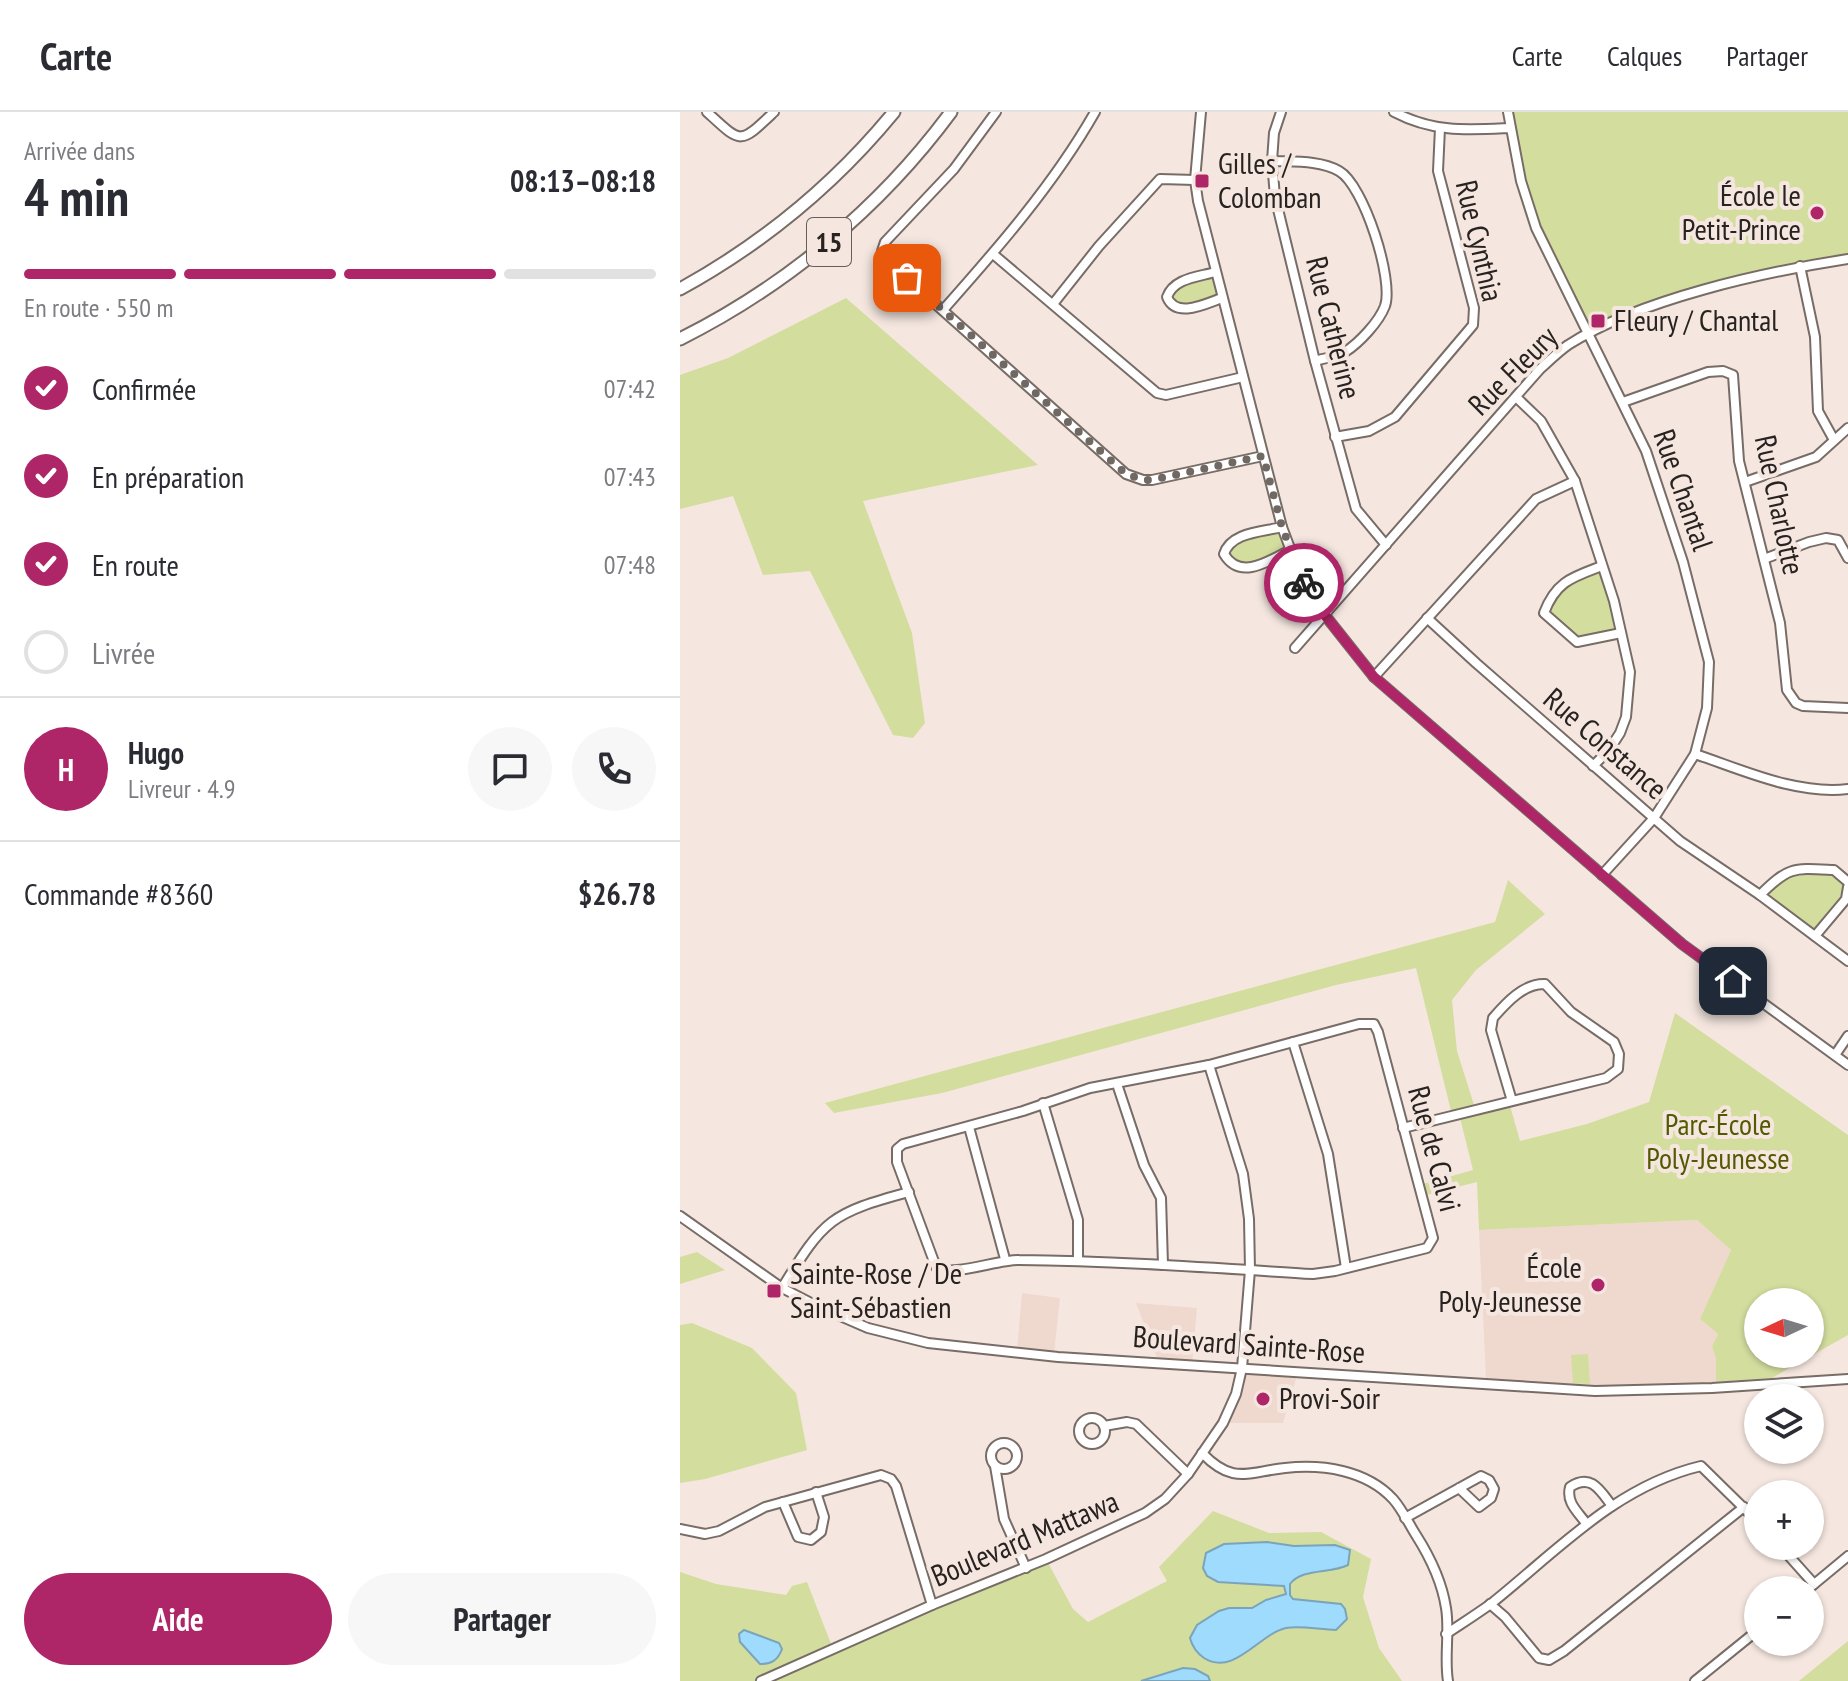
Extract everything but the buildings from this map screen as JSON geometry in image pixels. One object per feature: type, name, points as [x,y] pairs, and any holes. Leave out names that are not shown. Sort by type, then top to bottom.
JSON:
[{"type":"highway","name":"15","points":[[680,289],[735,257],[794,213],[840,171],[894,112]]},
{"type":"highway","name":"15","points":[[680,339],[770,286],[840,232],[891,184],[951,112]]},
{"type":"street","points":[[707,112],[732,134],[742,137],[753,132],[774,112]]},
{"type":"street","points":[[996,112],[946,177],[886,240],[882,251],[889,263],[1126,474],[1152,480],[1263,456]]},
{"type":"street","points":[[943,310],[993,254],[1078,142],[1095,112]]},
{"type":"street","points":[[1201,112],[1195,180],[1215,272],[1282,527],[1302,580],[1324,614],[1374,677],[1682,944],[1848,1065]]},
{"type":"street","name":"Rue Catherine","points":[[1281,112],[1274,133],[1272,161],[1275,197],[1315,361],[1356,509],[1386,545]]},
{"type":"street","points":[[1394,112],[1440,128],[1510,128]]},
{"type":"street","name":"Rue Chantal","points":[[1508,112],[1521,181],[1536,228],[1646,451],[1679,548],[1709,662],[1707,708],[1695,754],[1654,818],[1602,875]]},
{"type":"street","name":"Rue Cynthia","points":[[1335,437],[1369,431],[1395,417],[1473,325],[1474,308],[1438,171],[1440,128]]},
{"type":"street","points":[[1272,161],[1323,165],[1340,171],[1355,185],[1371,222],[1388,293],[1384,309],[1374,324],[1344,353],[1315,361]]},
{"type":"street","points":[[1053,304],[1099,246],[1160,179],[1195,180]]},
{"type":"street","points":[[993,254],[1157,393],[1166,395],[1243,377]]},
{"type":"street","name":"Rue Fleury","points":[[1295,648],[1540,369],[1565,347],[1586,334],[1653,306],[1800,266],[1848,259]]},
{"type":"street","points":[[1800,266],[1815,337],[1818,411],[1834,440]]},
{"type":"street","points":[[1215,272],[1177,282],[1167,297],[1176,308],[1192,308],[1222,298]]},
{"type":"street","name":"Rue Charlotte","points":[[1623,402],[1708,372],[1723,371],[1733,375],[1739,461],[1780,623],[1787,690],[1796,703],[1803,706],[1848,708]]},
{"type":"street","points":[[1516,397],[1541,421],[1575,481],[1602,566],[1630,672],[1626,717],[1620,733],[1593,766]]},
{"type":"street","points":[[1745,482],[1816,457],[1848,428]]},
{"type":"street","points":[[1374,677],[1536,499],[1575,481]]},
{"type":"street","points":[[1282,527],[1236,538],[1227,545],[1224,554],[1229,562],[1241,569],[1257,567],[1290,550]]},
{"type":"street","points":[[1764,559],[1826,538],[1838,540],[1848,558]]},
{"type":"street","points":[[1602,566],[1566,580],[1549,600],[1544,613],[1577,642],[1621,633]]},
{"type":"street","name":"Rue Constance","points":[[1427,618],[1680,841],[1760,895],[1848,961]]},
{"type":"street","points":[[1695,754],[1782,784],[1834,791],[1848,789]]},
{"type":"street","points":[[1760,895],[1780,875],[1797,868],[1834,870],[1848,884],[1846,899],[1815,936]]},
{"type":"street","points":[[1403,1128],[1606,1078],[1618,1069],[1619,1054],[1614,1042],[1571,1012],[1545,984],[1534,983],[1521,991],[1493,1018],[1491,1030],[1512,1101]]},
{"type":"street","name":"Rue de Calvi","points":[[1359,1024],[1374,1024],[1433,1238],[1432,1244],[1427,1248],[1313,1274],[1005,1259],[941,1271],[933,1259],[897,1162],[897,1149],[903,1144],[969,1127],[1082,1091],[1209,1065],[1359,1024]]},
{"type":"street","points":[[1835,1055],[1848,1036]]},
{"type":"street","points":[[1293,1042],[1328,1154],[1346,1268]]},
{"type":"street","name":"Boulevard Mattawa","points":[[761,1681],[932,1605],[1026,1568],[1145,1513],[1165,1499],[1188,1474],[1233,1405],[1242,1368],[1250,1270],[1249,1219],[1243,1174],[1209,1065]]},
{"type":"street","points":[[1117,1084],[1144,1165],[1161,1198],[1163,1265]]},
{"type":"street","points":[[1043,1103],[1078,1220],[1078,1261]]},
{"type":"street","points":[[969,1127],[1005,1259]]},
{"type":"street","points":[[782,1288],[808,1245],[831,1221],[857,1206],[909,1192]]},
{"type":"street","name":"Boulevard Sainte-Rose","points":[[680,1216],[782,1288],[868,1328],[928,1343],[1058,1357],[1595,1391],[1712,1388],[1848,1379]]},
{"type":"street","points":[[1104,1426],[1127,1422],[1136,1424],[1188,1474]]},
{"type":"street","points":[[1202,1453],[1214,1466],[1236,1476],[1307,1466],[1351,1473],[1393,1499],[1427,1552],[1442,1588],[1447,1611],[1445,1660],[1448,1681]]},
{"type":"street","points":[[995,1466],[1004,1519],[1026,1568]]},
{"type":"street","points":[[1446,1634],[1490,1604],[1586,1523],[1676,1472],[1701,1466],[1744,1507],[1549,1660],[1539,1658],[1490,1604]]},
{"type":"street","points":[[680,1529],[705,1534],[719,1531],[765,1507],[881,1475],[891,1479],[896,1486],[932,1605]]},
{"type":"street","points":[[1586,1523],[1570,1502],[1567,1495],[1570,1487],[1586,1481],[1595,1483],[1612,1506]]},
{"type":"street","points":[[1405,1518],[1459,1488]]},
{"type":"street","points":[[783,1502],[798,1537],[811,1540],[821,1532],[824,1517],[816,1492]]},
{"type":"street","points":[[1824,1576],[1848,1556]]},
{"type":"street","points":[[1791,1560],[1803,1576]]},
{"type":"street","points":[[1695,1681],[1744,1641]]},
{"type":"shaded area","name":"École Poly-Jeunesse","points":[[1697,1220],[1731,1250],[1700,1319],[1718,1334],[1712,1346],[1716,1359],[1716,1382],[1609,1386],[1486,1379],[1479,1230]]},
{"type":"shaded area","points":[[1022,1293],[1060,1298],[1054,1354],[1017,1350]]},
{"type":"shaded area","points":[[1136,1303],[1197,1308],[1192,1366],[1159,1364]]},
{"type":"shaded area","points":[[1242,1368],[1298,1372],[1283,1423],[1223,1423]]},
{"type":"green space","points":[[1508,112],[1848,112],[1848,259],[1715,289],[1650,309],[1586,334],[1536,228]]},
{"type":"green space","points":[[1215,272],[1222,298],[1192,308],[1169,303],[1170,289]]},
{"type":"green space","points":[[846,298],[1038,465],[863,501],[912,633],[925,723],[913,738],[893,735],[810,571],[763,575],[733,496],[680,509],[680,375],[728,358]]},
{"type":"green space","points":[[1282,527],[1290,550],[1257,567],[1229,562],[1227,545]]},
{"type":"green space","points":[[1602,566],[1621,633],[1577,642],[1544,613],[1566,580]]},
{"type":"green space","points":[[1834,870],[1848,882],[1846,899],[1815,936],[1760,895],[1780,875]]},
{"type":"green space","points":[[1508,880],[1545,914],[1476,970],[1452,1000],[1457,1051],[1474,1105],[1451,1111],[1416,968],[1336,985],[942,1093],[834,1113],[825,1103],[1495,922]]},
{"type":"green space","name":"Parc-École Poly-Jeunesse","points":[[1675,1013],[1848,1135],[1848,1335],[1824,1349],[1824,1288],[1744,1288],[1744,1368],[1790,1368],[1772,1378],[1716,1382],[1716,1359],[1712,1346],[1718,1334],[1700,1319],[1731,1250],[1697,1220],[1479,1230],[1477,1182],[1422,1196],[1419,1185],[1473,1170],[1459,1114],[1509,1102],[1520,1141],[1587,1124],[1649,1102]]},
{"type":"green space","points":[[697,1252],[725,1270],[680,1284],[680,1257]]},
{"type":"green space","points":[[692,1323],[752,1348],[796,1393],[807,1450],[705,1479],[680,1483],[680,1325]]},
{"type":"green space","points":[[1588,1354],[1590,1384],[1573,1383],[1571,1355]]},
{"type":"green space","points":[[1213,1511],[1269,1533],[1321,1532],[1371,1559],[1363,1597],[1379,1648],[1402,1681],[680,1681],[680,1572],[716,1584],[786,1595],[792,1586],[807,1582],[833,1649],[1046,1559],[1073,1609],[1088,1622],[1167,1581],[1159,1567]]},
{"type":"green space","points":[[1848,1641],[1848,1681],[1799,1681]]},
{"type":"water","points":[[1267,1542],[1294,1546],[1335,1545],[1350,1550],[1348,1565],[1309,1573],[1290,1584],[1293,1599],[1341,1604],[1347,1619],[1336,1630],[1286,1628],[1226,1662],[1204,1658],[1190,1638],[1197,1625],[1219,1611],[1252,1608],[1286,1594],[1284,1586],[1218,1582],[1207,1576],[1203,1568],[1206,1553],[1224,1544]]},
{"type":"water","points":[[744,1630],[779,1643],[782,1649],[779,1656],[774,1661],[760,1664],[740,1642],[739,1634]]},
{"type":"water","points":[[1183,1668],[1195,1669],[1208,1676],[1210,1681],[1141,1681]]},
{"type":"way so far","points":[[907,278],[1126,474],[1152,480],[1263,456],[1282,527],[1304,583]]},
{"type":"place","name":"Gilles / Colomban","points":[[1202,181]]},
{"type":"place","name":"École le Petit-Prince","points":[[1817,213]]},
{"type":"place","name":"Fleury / Chantal","points":[[1598,321]]},
{"type":"place","name":"École Poly-Jeunesse","points":[[1598,1285]]},
{"type":"place","name":"Sainte-Rose / De Saint-Sébastien","points":[[774,1291]]},
{"type":"place","name":"Provi-Soir","points":[[1263,1399]]},
{"type":"route","points":[[1304,583],[1324,614],[1374,677],[1682,944],[1733,981]]}]
